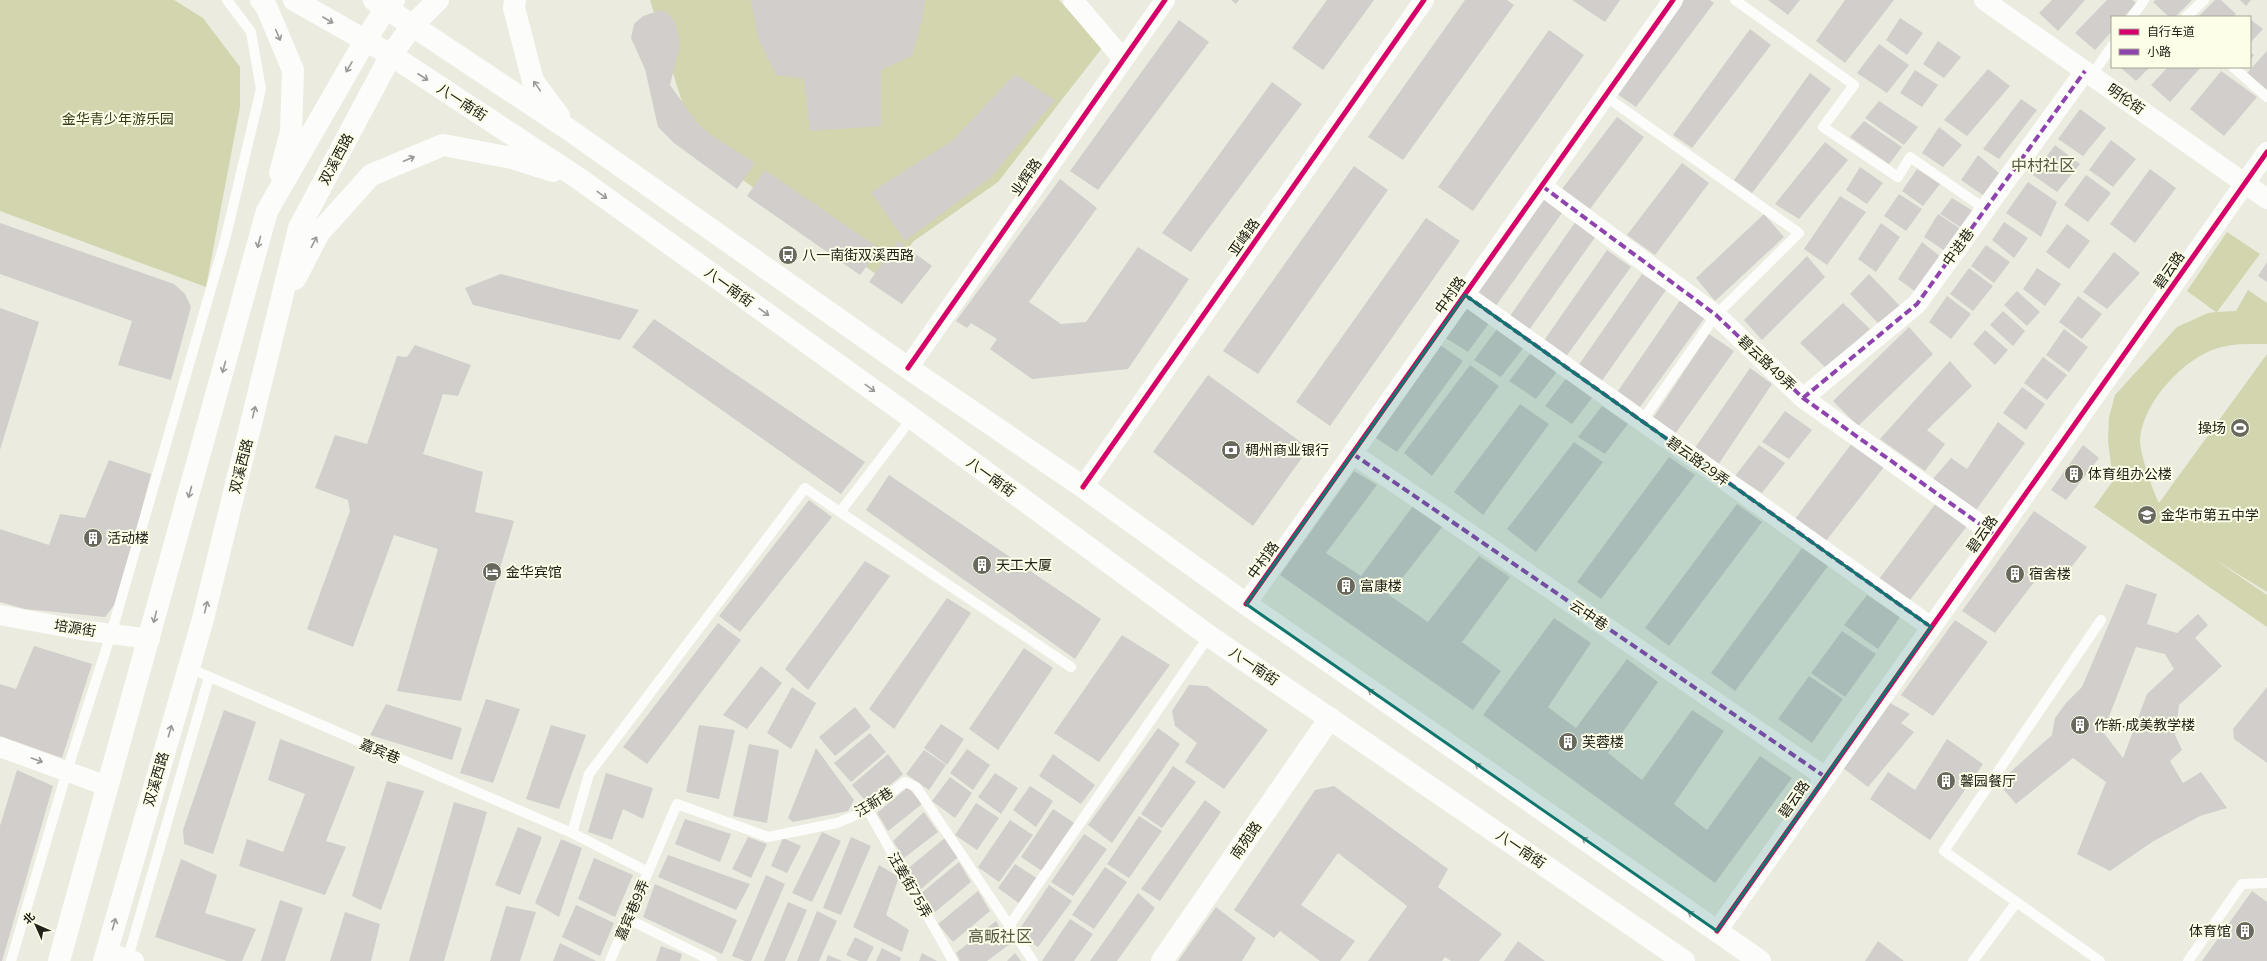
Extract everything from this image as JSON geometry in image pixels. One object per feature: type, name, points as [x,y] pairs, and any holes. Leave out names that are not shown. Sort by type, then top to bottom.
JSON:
[{"type":"main road","points":[[59,961],[107,786],[150,640],[263,226],[271,205],[291,132],[293,70],[266,6],[261,0]]},
{"type":"main road","name":"八一南街","points":[[294,0],[391,55],[578,178],[912,418],[1209,636],[1684,961]]},
{"type":"main road","name":"双溪西路","points":[[105,956],[203,619],[299,228],[391,55],[412,26],[438,0]]},
{"type":"main road","points":[[515,0],[514,8],[533,81],[568,129]]},
{"type":"main road","points":[[271,205],[385,3],[412,26],[568,129],[908,368],[1083,487],[1246,604],[1760,961]]},
{"type":"main road","points":[[278,314],[318,233],[371,175],[443,145],[512,158],[578,178]]},
{"type":"main road","name":"南苑路","points":[[1162,961],[1330,718]]},
{"type":"street","points":[[1073,0],[1123,59]]},
{"type":"street","name":"业辉路","points":[[908,368],[1165,0]]},
{"type":"street","name":"亚峰路","points":[[1083,487],[1424,0]]},
{"type":"street","name":"中村路","points":[[1246,604],[1673,0]]},
{"type":"street","name":"明伦街","points":[[1984,0],[2267,199]]},
{"type":"street","name":"中进巷","points":[[1803,398],[1917,304],[1985,209],[2088,73]]},
{"type":"street","name":"碧云路","points":[[1717,931],[1824,776],[2267,152]]},
{"type":"street","name":"碧云路49弄","points":[[1542,186],[1716,315],[1803,398],[1995,535]]},
{"type":"street","name":"碧云路29弄","points":[[1465,295],[1931,627]]},
{"type":"street","name":"云中巷","points":[[1353,454],[1824,776]]},
{"type":"street","name":"培源街","points":[[0,615],[150,640]]},
{"type":"street","points":[[0,747],[107,786]]},
{"type":"street","points":[[105,956],[129,960]]},
{"type":"lane","points":[[11,961],[67,771],[111,634],[225,240],[261,89],[251,32],[227,0]]},
{"type":"lane","points":[[1735,0],[1854,85],[1823,127],[1898,177],[1910,157],[1985,209]]},
{"type":"lane","points":[[2133,16],[2144,0]]},
{"type":"lane","points":[[2187,16],[2204,0]]},
{"type":"lane","name":"中进巷","points":[[2088,73],[2111,47]]},
{"type":"lane","points":[[2234,68],[2267,97]]},
{"type":"lane","points":[[1605,96],[1799,233],[1716,315],[1642,420]]},
{"type":"lane","points":[[840,512],[912,418]]},
{"type":"lane","points":[[572,833],[589,774],[805,488],[1071,667]]},
{"type":"lane","points":[[2100,961],[1944,851],[2101,620]]},
{"type":"lane","points":[[1009,926],[1209,636]]},
{"type":"lane","name":"嘉宾巷","points":[[189,668],[572,833]]},
{"type":"lane","points":[[129,960],[209,677]]},
{"type":"lane","name":"汪新巷","points":[[648,872],[677,804],[768,836],[837,823],[868,810],[905,782],[916,788],[1033,961]]},
{"type":"lane","name":"汪姜街75弄","points":[[868,810],[953,961]]},
{"type":"lane","name":"嘉宾巷9弄","points":[[572,833],[648,872],[610,961]]},
{"type":"lane","points":[[2188,961],[2242,884],[2267,883]]},
{"type":"lane","points":[[1973,961],[2016,903]]},
{"type":"lane","points":[[628,919],[712,961]]},
{"type":"highlighted area","points":[[1465,295],[1931,627],[1717,931],[1246,604]]},
{"type":"green space","name":"金华青少年游乐园","points":[[0,0],[174,0],[203,18],[240,67],[240,107],[206,287],[0,211]]},
{"type":"green space","points":[[650,0],[1059,0],[1102,48],[998,182],[914,241],[883,279],[689,142],[683,105]]},
{"type":"green space","points":[[2227,232],[2260,254],[2217,312],[2236,311],[2248,290],[2267,303],[2267,344],[2224,346],[2205,353],[2179,371],[2167,383],[2149,411],[2143,425],[2140,445],[2153,490],[2159,503],[2267,354],[2267,592],[2214,559],[2267,595],[2267,627],[2094,507],[2113,481],[2108,441],[2109,417],[2115,395],[2177,327],[2208,313],[2216,312],[2187,291]]},
{"type":"building","points":[[751,0],[925,0],[922,20],[912,56],[881,70],[881,126],[810,131],[804,79],[776,75],[758,38]]},
{"type":"building","points":[[1231,0],[1239,0],[1236,4]]},
{"type":"building","points":[[1327,0],[1374,0],[1323,70],[1292,48]]},
{"type":"building","points":[[1465,0],[1507,0],[1514,5],[1403,160],[1368,137]]},
{"type":"building","points":[[1572,0],[1620,0],[1605,22]]},
{"type":"building","points":[[1684,0],[1710,0],[1714,3],[1636,107],[1617,94]]},
{"type":"building","points":[[1768,0],[1800,0],[1788,15]]},
{"type":"building","points":[[1845,0],[1894,0],[1845,63],[1816,41]]},
{"type":"building","points":[[2052,0],[2085,0],[2058,31],[2039,13]]},
{"type":"building","points":[[2107,0],[2132,0],[2136,3],[2125,16],[2111,16],[2111,32],[2095,50],[2075,33]]},
{"type":"building","points":[[2156,0],[2192,0],[2176,16],[2168,16],[2153,2]]},
{"type":"building","points":[[2215,0],[2221,0],[2236,14],[2234,16],[2199,16]]},
{"type":"building","points":[[2240,0],[2251,0],[2246,6]]},
{"type":"building","points":[[661,10],[671,16],[676,25],[680,45],[670,85],[698,124],[711,135],[755,163],[737,189],[674,143],[658,127],[645,69],[631,38],[634,24],[643,16]]},
{"type":"building","points":[[1900,18],[1923,33],[1907,55],[1886,40]]},
{"type":"building","points":[[1179,20],[1209,42],[1098,190],[1070,171]]},
{"type":"building","points":[[2251,20],[2263,29],[2251,42]]},
{"type":"building","points":[[1750,29],[1771,45],[1692,148],[1673,135]]},
{"type":"building","points":[[1549,30],[1584,55],[1473,211],[1438,187]]},
{"type":"building","points":[[1938,41],[1961,57],[1944,78],[1923,64]]},
{"type":"building","points":[[1879,44],[1909,65],[1887,93],[1857,73]]},
{"type":"building","points":[[2267,51],[2267,90],[2247,73]]},
{"type":"building","points":[[2121,68],[2149,68],[2136,81]]},
{"type":"building","points":[[2167,68],[2200,68],[2170,102],[2151,85]]},
{"type":"building","points":[[1988,69],[2010,86],[1967,136],[1944,120]]},
{"type":"building","points":[[1915,70],[1938,85],[1922,107],[1900,93]]},
{"type":"building","points":[[2221,71],[2257,97],[2224,136],[2190,109]]},
{"type":"building","points":[[1810,73],[1831,89],[1752,193],[1734,180]]},
{"type":"building","points":[[1015,74],[1055,100],[991,177],[905,241],[871,192],[952,141]]},
{"type":"building","points":[[1272,82],[1302,104],[1191,252],[1162,233]]},
{"type":"building","points":[[2021,99],[2037,110],[1999,159],[1983,149]]},
{"type":"building","points":[[1879,101],[1918,127],[1904,145],[1865,118]]},
{"type":"building","points":[[2080,109],[2106,128],[2083,156],[2058,139]]},
{"type":"building","points":[[1617,117],[1644,137],[1590,209],[1562,189]]},
{"type":"building","points":[[1864,121],[1902,147],[1889,164],[1850,137]]},
{"type":"building","points":[[1939,127],[1962,145],[1943,167],[1922,153]]},
{"type":"building","points":[[2111,140],[2136,159],[2113,187],[2089,170]]},
{"type":"building","points":[[1825,142],[1848,160],[1799,219],[1775,204]]},
{"type":"building","points":[[2055,145],[2080,164],[2057,192],[2033,175]]},
{"type":"building","points":[[1978,155],[1999,173],[1983,195],[1961,180]]},
{"type":"building","points":[[1682,163],[1709,183],[1655,255],[1627,235]]},
{"type":"building","points":[[1354,166],[1388,190],[1258,374],[1223,351]]},
{"type":"building","points":[[1860,167],[1883,183],[1867,204],[1846,190]]},
{"type":"building","points":[[1917,169],[1940,184],[1923,206],[1902,191]]},
{"type":"building","points":[[2150,169],[2176,188],[2135,243],[2110,224]]},
{"type":"building","points":[[765,170],[880,249],[860,275],[747,196]]},
{"type":"building","points":[[2086,175],[2111,193],[2088,222],[2064,205]]},
{"type":"building","points":[[1060,179],[1097,208],[1029,302],[1061,324],[1086,322],[1138,247],[1189,279],[1128,369],[1032,379],[990,349],[997,339],[971,323],[967,328],[956,321]]},
{"type":"building","points":[[2028,182],[2057,202],[2041,237],[2006,213]]},
{"type":"building","points":[[1899,194],[1922,209],[1906,231],[1884,216]]},
{"type":"building","points":[[1840,196],[1866,212],[1827,265],[1804,249]]},
{"type":"building","points":[[1543,198],[1562,213],[1495,307],[1477,293]]},
{"type":"building","points":[[1952,198],[1973,211],[1962,228],[1940,214]]},
{"type":"building","points":[[1764,214],[1784,237],[1715,301],[1696,278]]},
{"type":"building","points":[[1938,214],[1961,229],[1945,251],[1924,237]]},
{"type":"building","points":[[1426,218],[1460,241],[1330,426],[1296,402]]},
{"type":"building","points":[[1576,221],[1596,236],[1529,330],[1510,316]]},
{"type":"building","points":[[2004,222],[2028,238],[2014,258],[1992,240]]},
{"type":"building","points":[[0,223],[174,284],[185,294],[191,307],[171,380],[118,365],[132,321],[0,274]]},
{"type":"building","points":[[1881,223],[1900,237],[1876,272],[1858,259]]},
{"type":"building","points":[[2067,224],[2090,241],[2069,269],[2046,252]]},
{"type":"building","points":[[898,241],[932,266],[902,304],[869,282]]},
{"type":"building","points":[[1922,242],[1941,257],[1916,292],[1898,279]]},
{"type":"building","points":[[1986,245],[2010,262],[1994,283],[1971,266]]},
{"type":"building","points":[[1607,250],[1631,267],[1565,358],[1543,342]]},
{"type":"building","points":[[2114,252],[2140,273],[2107,309],[2083,292]]},
{"type":"building","points":[[1807,256],[1825,277],[1762,340],[1744,320]]},
{"type":"building","points":[[2267,262],[2267,282],[2258,276]]},
{"type":"building","points":[[1969,268],[1993,286],[1973,311],[1950,294]]},
{"type":"building","points":[[2037,268],[2061,284],[2045,306],[2023,289]]},
{"type":"building","points":[[501,274],[639,310],[620,340],[473,305],[465,288]]},
{"type":"building","points":[[1642,274],[1666,290],[1601,382],[1578,366]]},
{"type":"building","points":[[1869,274],[1901,307],[1878,323],[1850,294]]},
{"type":"building","points":[[2017,291],[2040,312],[2027,326],[2004,305]]},
{"type":"building","points":[[1947,296],[1971,314],[1951,339],[1929,322]]},
{"type":"building","points":[[2078,296],[2102,314],[2082,339],[2059,322]]},
{"type":"building","points":[[1681,299],[1706,316],[1640,407],[1618,391]]},
{"type":"building","points":[[1843,303],[1870,329],[1826,368],[1800,343]]},
{"type":"building","points":[[1464,304],[1490,322],[1468,352],[1441,335]]},
{"type":"building","points":[[0,308],[39,322],[0,450]]},
{"type":"building","points":[[2003,311],[2025,331],[2013,346],[1990,325]]},
{"type":"building","points":[[654,319],[865,462],[841,494],[632,347]]},
{"type":"building","points":[[1909,327],[1933,354],[1858,426],[1833,401]]},
{"type":"building","points":[[1497,329],[1524,347],[1501,377],[1474,360]]},
{"type":"building","points":[[2064,329],[2088,347],[2069,372],[2046,355]]},
{"type":"building","points":[[1985,330],[2008,350],[1995,365],[1973,344]]},
{"type":"building","points":[[1709,334],[1734,351],[1675,434],[1653,418]]},
{"type":"building","points":[[415,345],[471,365],[458,396],[443,394],[423,454],[483,472],[475,512],[514,521],[461,701],[397,691],[438,549],[394,535],[353,647],[307,629],[350,511],[348,500],[315,488],[335,435],[367,444],[397,356],[407,357]]},
{"type":"building","points":[[1440,345],[1463,361],[1397,452],[1373,436]]},
{"type":"building","points":[[1532,351],[1559,369],[1536,399],[1509,381]]},
{"type":"building","points":[[2043,357],[2067,375],[2047,400],[2024,383]]},
{"type":"building","points":[[1950,361],[1972,386],[1927,430],[1945,444],[1925,471],[1880,439]]},
{"type":"building","points":[[1470,365],[1499,386],[1432,476],[1404,453]]},
{"type":"building","points":[[1750,368],[1772,384],[1718,465],[1695,448]]},
{"type":"building","name":"稠州商业银行","points":[[1208,375],[1309,448],[1253,526],[1153,452]]},
{"type":"building","points":[[1568,376],[1595,394],[1572,424],[1545,406]]},
{"type":"building","points":[[2022,387],[2045,404],[2026,430],[2003,413]]},
{"type":"building","points":[[1520,404],[1549,424],[1483,515],[1454,492]]},
{"type":"building","points":[[1602,406],[1628,424],[1605,454],[1578,437]]},
{"type":"building","points":[[1785,411],[1812,430],[1789,459],[1762,442]]},
{"type":"building","points":[[1998,422],[2025,443],[1976,510],[1932,480],[1951,458],[1967,469]]},
{"type":"building","points":[[1574,442],[1603,462],[1536,552],[1507,529]]},
{"type":"building","points":[[1852,443],[1884,467],[1826,541],[1795,519]]},
{"type":"building","points":[[1759,445],[1785,463],[1762,493],[1735,476]]},
{"type":"building","name":"体育组办公楼","points":[[2083,445],[2099,458],[2066,500],[2051,490]]},
{"type":"building","points":[[1669,457],[1695,475],[1601,599],[1577,582]]},
{"type":"building","name":"活动楼","points":[[109,460],[151,474],[118,600],[105,617],[25,609],[0,602],[0,529],[49,545],[60,514],[85,518]]},
{"type":"building","name":"富康楼","points":[[1354,471],[1377,485],[1326,553],[1361,576],[1413,506],[1443,526],[1389,595],[1428,622],[1479,556],[1510,577],[1462,642],[1501,671],[1473,710],[1280,575]]},
{"type":"building","name":"天工大厦","points":[[889,475],[1101,619],[1075,659],[866,510]]},
{"type":"building","points":[[809,500],[832,517],[740,632],[719,616]]},
{"type":"building","points":[[1936,503],[1967,526],[1910,600],[1879,579]]},
{"type":"building","points":[[1737,504],[1762,522],[1669,646],[1645,628]]},
{"type":"building","name":"宿舍楼","points":[[2034,511],[2087,547],[2062,579],[2045,568],[1995,633],[1962,611]]},
{"type":"building","points":[[1802,548],[1828,566],[1735,691],[1711,673]]},
{"type":"building","points":[[865,561],[890,576],[808,690],[785,669]]},
{"type":"building","name":"作新·成美教学楼","points":[[2126,584],[2157,594],[2147,624],[2177,633],[2198,614],[2208,625],[2195,638],[2222,666],[2179,705],[2175,735],[2182,750],[2170,761],[2183,783],[2201,772],[2227,808],[2200,816],[2152,842],[2110,871],[2077,854],[2106,782],[2073,758],[2016,804],[1998,783],[2052,735],[2055,718],[2066,703],[2082,687]],"holes":[[[2136,647],[2165,654],[2174,669],[2147,694],[2123,758],[2103,732]]]},
{"type":"building","points":[[1867,595],[1900,617],[1878,649],[1844,625]]},
{"type":"building","points":[[947,598],[971,613],[894,729],[869,709]]},
{"type":"building","name":"芙蓉楼","points":[[1554,618],[1591,643],[1548,707],[1576,728],[1627,659],[1658,682],[1608,753],[1642,780],[1692,710],[1724,731],[1674,804],[1707,830],[1760,756],[1792,778],[1715,883],[1483,715]]},
{"type":"building","points":[[1955,620],[1988,642],[1933,716],[1901,695]]},
{"type":"building","points":[[718,623],[741,640],[647,764],[623,747]]},
{"type":"building","points":[[1842,631],[1876,654],[1845,697],[1811,673]]},
{"type":"building","points":[[1122,635],[1170,665],[1099,762],[1054,733]]},
{"type":"building","points":[[34,646],[92,664],[62,758],[0,736],[0,684],[16,689]]},
{"type":"building","points":[[1024,648],[1053,668],[998,750],[969,729]]},
{"type":"building","points":[[761,666],[782,683],[747,729],[723,715]]},
{"type":"building","points":[[1809,676],[1843,699],[1812,743],[1778,719]]},
{"type":"building","points":[[1189,685],[1207,686],[1268,730],[1224,789],[1185,762],[1197,743],[1175,726],[1172,711]]},
{"type":"building","points":[[792,687],[816,703],[791,749],[767,733]]},
{"type":"building","points":[[2267,687],[2267,763],[2234,739],[2233,729]]},
{"type":"building","points":[[486,699],[520,709],[493,783],[460,773]]},
{"type":"building","points":[[1890,703],[1910,714],[1901,723],[1914,732],[1868,787],[1843,768]]},
{"type":"building","points":[[386,704],[462,728],[452,760],[370,735]]},
{"type":"building","points":[[855,707],[871,727],[835,756],[819,737]]},
{"type":"building","points":[[224,710],[256,722],[213,854],[184,844],[183,830]]},
{"type":"building","points":[[941,724],[964,739],[947,765],[924,748]]},
{"type":"building","points":[[551,725],[586,735],[559,809],[526,799]]},
{"type":"building","points":[[699,725],[735,730],[719,799],[686,792]]},
{"type":"building","points":[[1158,728],[1180,744],[1112,843],[1088,825]]},
{"type":"building","points":[[870,733],[886,752],[851,782],[834,763]]},
{"type":"building","points":[[280,739],[355,767],[326,841],[346,847],[325,895],[239,866],[247,839],[283,852],[305,794],[268,780]]},
{"type":"building","name":"馨园餐厅","points":[[1947,739],[1983,764],[1930,840],[1870,799],[1888,772],[1915,790]]},
{"type":"building","points":[[749,744],[779,750],[767,823],[733,816]]},
{"type":"building","points":[[816,748],[854,800],[848,811],[793,822],[788,818]]},
{"type":"building","points":[[967,749],[990,765],[973,790],[950,773]]},
{"type":"building","points":[[924,750],[946,765],[929,790],[906,774]]},
{"type":"building","points":[[888,754],[903,774],[868,804],[852,785]]},
{"type":"building","points":[[1053,754],[1095,785],[1081,804],[1039,776]]},
{"type":"building","points":[[1173,766],[1196,782],[1162,828],[1141,814]]},
{"type":"building","points":[[17,770],[53,786],[2,961],[0,961],[0,826]]},
{"type":"building","points":[[606,773],[653,788],[643,819],[623,809],[612,840],[588,832]]},
{"type":"building","points":[[995,773],[1018,788],[1001,814],[978,797]]},
{"type":"building","points":[[950,777],[972,793],[955,818],[932,801]]},
{"type":"building","points":[[387,781],[424,791],[381,910],[352,896]]},
{"type":"building","points":[[1030,786],[1053,801],[1036,827],[1013,810]]},
{"type":"building","points":[[1334,786],[1448,869],[1438,887],[1502,934],[1479,961],[1451,961],[1445,957],[1442,961],[1368,961],[1407,906],[1338,853],[1301,905],[1355,941],[1340,961],[1320,961],[1280,931],[1274,938],[1234,910],[1315,790]]},
{"type":"building","points":[[908,787],[922,804],[888,831],[877,813]]},
{"type":"building","points":[[1205,800],[1221,812],[1160,901],[1141,889]]},
{"type":"building","points":[[454,802],[487,812],[444,961],[409,961]]},
{"type":"building","points":[[976,803],[999,818],[977,850],[955,835]]},
{"type":"building","points":[[1053,809],[1076,824],[1042,871],[1021,857]]},
{"type":"building","points":[[924,812],[938,832],[904,858],[893,841]]},
{"type":"building","points":[[1139,816],[1162,831],[1129,878],[1107,864]]},
{"type":"building","points":[[685,819],[731,834],[720,862],[675,844]]},
{"type":"building","points":[[1010,820],[1033,835],[999,882],[978,867]]},
{"type":"building","points":[[518,827],[542,837],[520,895],[495,885]]},
{"type":"building","points":[[822,832],[841,841],[812,902],[792,893]]},
{"type":"building","points":[[1084,834],[1107,849],[1073,896],[1051,882]]},
{"type":"building","points":[[748,837],[767,844],[751,878],[732,869]]},
{"type":"building","points":[[851,837],[871,846],[841,915],[823,908]]},
{"type":"building","points":[[946,837],[958,857],[921,889],[906,870]]},
{"type":"building","points":[[783,838],[801,846],[787,873],[771,866]]},
{"type":"building","points":[[561,839],[582,848],[559,917],[535,903]]},
{"type":"building","points":[[668,855],[750,884],[736,910],[658,877]]},
{"type":"building","points":[[594,858],[633,875],[615,917],[578,899]]},
{"type":"building","points":[[181,859],[217,875],[205,913],[256,929],[242,961],[227,961],[155,937]]},
{"type":"building","points":[[959,862],[971,882],[934,913],[919,895]]},
{"type":"building","points":[[1015,864],[1038,879],[1020,904],[998,888]]},
{"type":"building","points":[[879,865],[899,877],[886,915],[909,930],[902,952],[853,927]]},
{"type":"building","points":[[1105,867],[1127,882],[1094,929],[1072,915]]},
{"type":"building","points":[[766,875],[785,884],[751,961],[745,961],[732,956]]},
{"type":"building","points":[[655,884],[737,920],[722,954],[643,917]]},
{"type":"building","points":[[1049,885],[1072,901],[1038,947],[1017,933]]},
{"type":"building","points":[[978,891],[990,911],[953,942],[938,924]]},
{"type":"building","name":"体育馆","points":[[2252,891],[2267,902],[2267,961],[2202,961]]},
{"type":"building","points":[[1138,893],[1155,908],[1117,961],[1090,961]]},
{"type":"building","points":[[280,900],[303,908],[285,961],[261,961]]},
{"type":"building","points":[[788,902],[807,910],[785,961],[764,961]]},
{"type":"building","points":[[576,905],[614,923],[600,956],[562,937]]},
{"type":"building","points":[[506,906],[536,912],[520,961],[490,961]]},
{"type":"building","points":[[1216,907],[1256,938],[1242,961],[1178,961]]},
{"type":"building","points":[[817,911],[837,921],[819,961],[797,961]]},
{"type":"building","points":[[345,912],[380,924],[371,961],[330,961]]},
{"type":"building","points":[[1070,919],[1093,934],[1074,961],[1042,961]]},
{"type":"building","points":[[996,921],[1010,944],[987,961],[960,961],[956,953]]},
{"type":"building","points":[[855,937],[874,947],[867,961],[859,961],[846,955]]},
{"type":"building","points":[[1518,941],[1545,961],[1504,961]]},
{"type":"building","points":[[1878,941],[1904,961],[1865,961]]},
{"type":"building","points":[[560,943],[596,961],[553,961]]},
{"type":"building","points":[[661,946],[682,954],[680,961],[656,961]]},
{"type":"building","points":[[882,948],[901,958],[900,961],[876,961]]},
{"type":"building","points":[[922,953],[937,961],[919,961]]},
{"type":"building","points":[[1015,953],[1021,961],[1007,961]]},
{"type":"building","points":[[828,955],[842,961],[826,961]]},
{"type":"marked path","points":[[1803,398],[1917,304],[2085,71]]},
{"type":"marked path","points":[[1542,186],[1716,315],[1803,398],[1995,535]]},
{"type":"marked path","points":[[1465,295],[1931,627]]},
{"type":"marked path","points":[[1353,454],[1824,776]]},
{"type":"cycle path","points":[[908,368],[1165,0]]},
{"type":"cycle path","points":[[1083,487],[1424,0]]},
{"type":"cycle path","points":[[1246,604],[1673,0]]},
{"type":"cycle path","points":[[1717,931],[2267,152]]},
{"type":"place","name":"八一南街双溪西路","points":[[788,255]]},
{"type":"place","name":"操场","points":[[2240,428]]},
{"type":"place","name":"稠州商业银行","points":[[1231,450]]},
{"type":"place","name":"体育组办公楼","points":[[2074,474]]},
{"type":"place","name":"金华市第五中学","points":[[2147,515]]},
{"type":"place","name":"活动楼","points":[[93,538]]},
{"type":"place","name":"天工大厦","points":[[982,565]]},
{"type":"place","name":"金华宾馆","points":[[492,572]]},
{"type":"place","name":"宿舍楼","points":[[2015,574]]},
{"type":"place","name":"富康楼","points":[[1346,586]]},
{"type":"place","name":"作新·成美教学楼","points":[[2080,725]]},
{"type":"place","name":"芙蓉楼","points":[[1568,742]]},
{"type":"place","name":"馨园餐厅","points":[[1946,781]]},
{"type":"place","name":"体育馆","points":[[2245,931]]},
{"type":"district","name":"中村社区","points":[[2043,165]]},
{"type":"district","name":"高畈社区","points":[[1000,936]]}]
